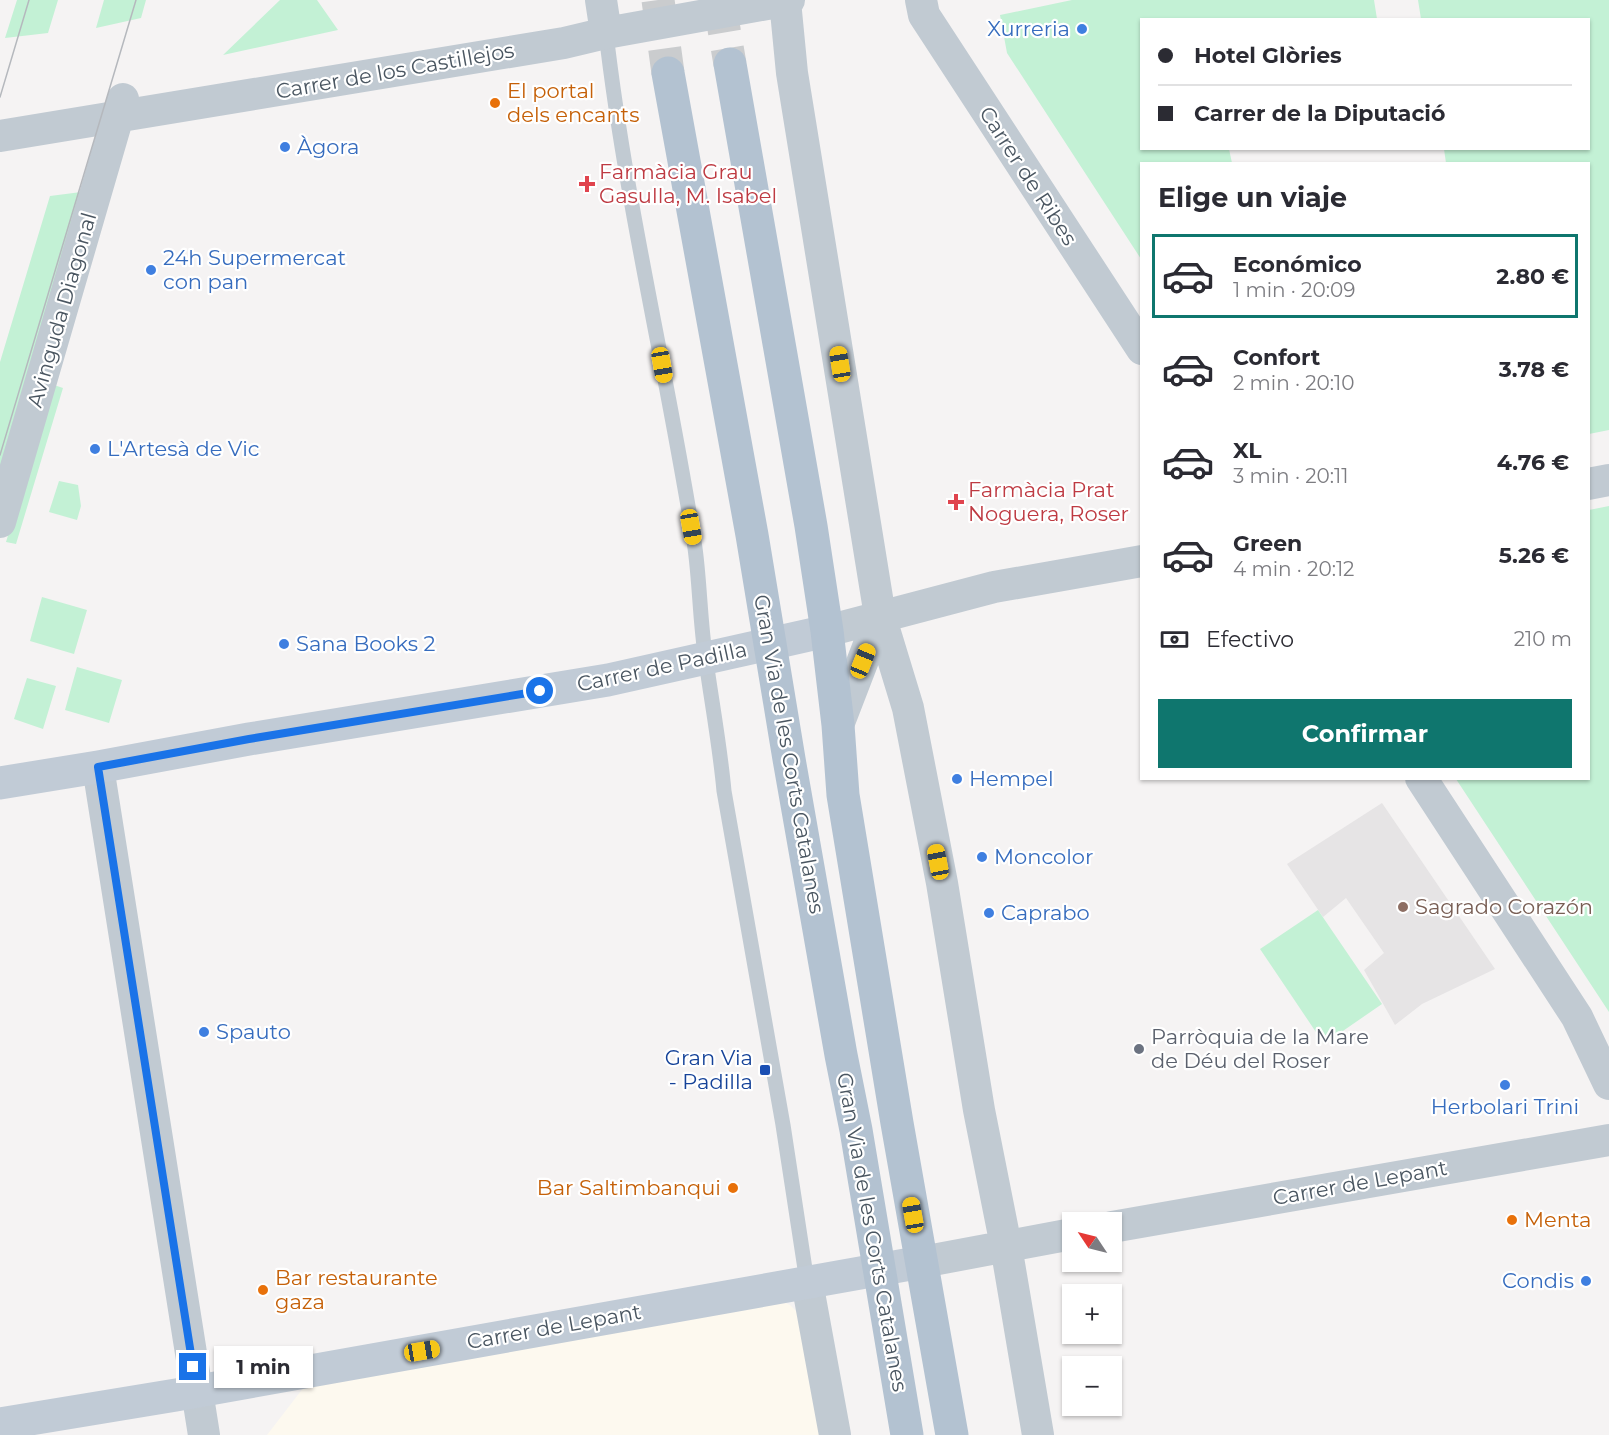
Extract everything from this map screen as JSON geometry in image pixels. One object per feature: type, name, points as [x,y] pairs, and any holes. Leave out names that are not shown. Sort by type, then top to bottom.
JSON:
[{"type":"main road","name":"Gran Via de les Corts Catalanes","points":[[730,64],[827,632],[838,725],[843,795],[897,1123],[952,1435]]},
{"type":"main road","name":"Gran Via de les Corts Catalanes","points":[[668,73],[880,1269],[907,1435]]},
{"type":"main road","name":"Carrer de Padilla","points":[[0,783],[608,680],[827,632]]},
{"type":"main road","name":"Carrer de Lepant","points":[[0,1424],[922,1262]]},
{"type":"street","points":[[601,0],[606,33]]},
{"type":"street","points":[[787,0],[792,73],[880,616],[908,708],[942,883],[979,1110],[1006,1246],[1038,1435]]},
{"type":"street","name":"Carrer de los Castillejos","points":[[0,136],[120,107],[564,43],[606,33],[787,0]]},
{"type":"street","name":"Carrer de Ribes","points":[[921,0],[924,15],[1140,347]]},
{"type":"street","name":"Avinguda Diagonal","points":[[0,522],[120,107]]},
{"type":"street","points":[[1590,484],[1609,480]]},
{"type":"street","name":"Carrer de Padilla","points":[[827,632],[994,587],[1140,561]]},
{"type":"street","name":"Gran Via de les Corts Catalanes","points":[[838,725],[880,616]]},
{"type":"street","points":[[98,767],[204,1435]]},
{"type":"street","points":[[1422,780],[1577,1017],[1609,1084]]},
{"type":"street","name":"Carrer de Lepant","points":[[1122,1225],[1609,1140]]},
{"type":"street","name":"Carrer de Lepant","points":[[922,1262],[1062,1236]]},
{"type":"street","points":[[807,1282],[835,1435]]},
{"type":"lane","points":[[606,33],[625,158],[695,550],[705,660],[719,743],[724,791],[783,1125],[807,1282]]},
{"type":"shaded area","name":"Sagrado Corazón","points":[[1382,803],[1495,969],[1422,1004],[1395,1025],[1364,970],[1384,953],[1346,898],[1323,917],[1287,864]]},
{"type":"shaded area","points":[[781,1301],[790,1305],[802,1317],[826,1435],[267,1435],[304,1387]]},
{"type":"green space","points":[[17,0],[58,0],[48,33],[5,38]]},
{"type":"green space","points":[[104,0],[146,0],[141,18],[96,28]]},
{"type":"green space","points":[[280,0],[317,0],[338,30],[223,55]]},
{"type":"green space","points":[[1072,0],[1374,0],[1377,18],[1140,18],[1140,150],[1229,150],[1232,162],[1140,162],[1140,257],[1007,53],[1000,15]]},
{"type":"green space","points":[[1418,0],[1609,0],[1609,430],[1590,434],[1590,162],[1446,162],[1444,150],[1590,150],[1590,18],[1421,18]]},
{"type":"green space","points":[[89,191],[0,489],[0,362],[50,196]]},
{"type":"green space","points":[[54,385],[63,388],[16,544],[6,542]]},
{"type":"green space","points":[[59,481],[78,485],[81,506],[77,520],[49,512]]},
{"type":"green space","points":[[1609,506],[1609,1012],[1457,780],[1590,780],[1590,510]]},
{"type":"green space","points":[[42,597],[87,610],[74,654],[30,641]]},
{"type":"green space","points":[[77,667],[122,680],[109,723],[65,710]]},
{"type":"green space","points":[[27,678],[56,686],[43,729],[14,719]]},
{"type":"green space","points":[[1318,910],[1382,1004],[1324,1044],[1260,949]]},
{"type":"tunnel","points":[[658,0],[668,73]]},
{"type":"tunnel","points":[[719,0],[730,64]]},
{"type":"tram line","points":[[0,97],[29,0]]},
{"type":"tram line","points":[[0,455],[136,0]]},
{"type":"place","name":"Xurreria","points":[[1082,29]]},
{"type":"place","name":"El portal dels encants","points":[[495,103]]},
{"type":"place","name":"Àgora","points":[[285,147]]},
{"type":"place","name":"Farmàcia Grau Gasulla, M. Isabel","points":[[587,184]]},
{"type":"place","name":"24h Supermercat con pan","points":[[151,270]]},
{"type":"place","name":"L'Artesà de Vic","points":[[95,449]]},
{"type":"place","name":"Farmàcia Prat Noguera, Roser","points":[[956,502]]},
{"type":"place","name":"Sana Books 2","points":[[284,644]]},
{"type":"place","name":"Hempel","points":[[957,779]]},
{"type":"place","name":"Moncolor","points":[[982,857]]},
{"type":"place","name":"Sagrado Corazón","points":[[1403,907]]},
{"type":"place","name":"Caprabo","points":[[989,913]]},
{"type":"place","name":"Spauto","points":[[204,1032]]},
{"type":"place","name":"Parròquia de la Mare de Déu del Roser","points":[[1139,1049]]},
{"type":"place","name":"Gran Via - Padilla","points":[[765,1070]]},
{"type":"place","name":"Herbolari Trini","points":[[1505,1085]]},
{"type":"place","name":"Bar Saltimbanqui","points":[[733,1188]]},
{"type":"place","name":"Menta","points":[[1512,1220]]},
{"type":"place","name":"Condis","points":[[1586,1281]]},
{"type":"place","name":"Bar restaurante gaza","points":[[263,1290]]},
{"type":"route","points":[[193,1367],[98,767],[249,739],[540,691]]}]
